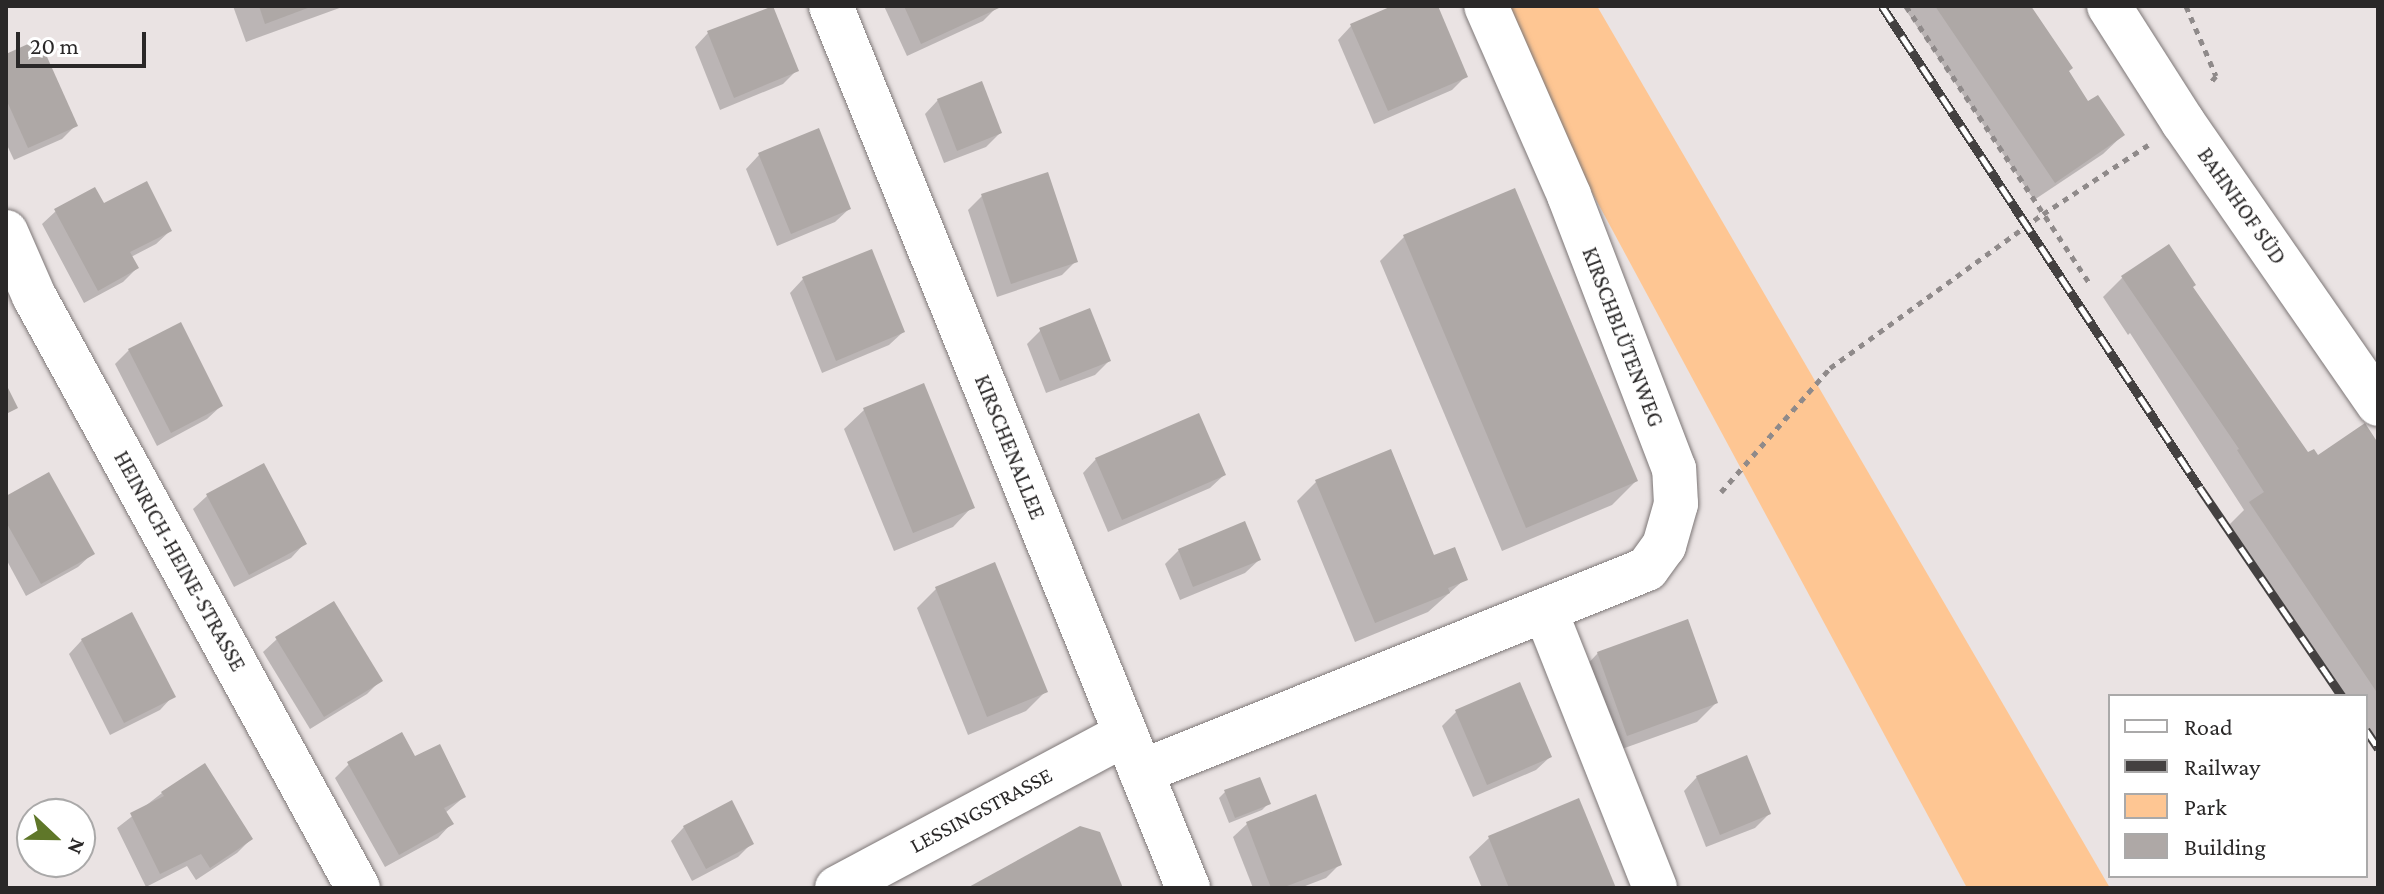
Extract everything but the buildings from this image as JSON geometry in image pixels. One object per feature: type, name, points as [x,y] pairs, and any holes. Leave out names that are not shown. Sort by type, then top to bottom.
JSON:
[{"type":"street","name":"KIRSCHENALLEE","points":[[831,6],[1188,888]]},
{"type":"street","name":"KIRSCHBLÜTENWEG","points":[[1134,753],[1545,610],[1647,569],[1664,546],[1676,504],[1674,469],[1569,195],[1486,6]]},
{"type":"street","name":"BAHNHOF SÜD","points":[[2109,6],[2183,122],[2378,404]]},
{"type":"street","name":"HEINRICH-HEINE-STRASSE","points":[[6,232],[34,296],[358,888]]},
{"type":"street","points":[[1545,610],[1655,888]]},
{"type":"street","name":"LESSINGSTRASSE","points":[[837,888],[1134,753]]},
{"type":"path","points":[[1906,6],[2089,283]]},
{"type":"path","points":[[2186,6],[2216,76]]},
{"type":"path","points":[[1676,504],[1712,501],[1830,368],[2043,214],[2183,122]]},
{"type":"green space","points":[[1504,6],[1597,6],[2110,888],[1967,888],[1552,118]]},
{"type":"railway","points":[[1882,6],[2200,488],[2341,694]]},
{"type":"railway","points":[[2368,733],[2378,748]]}]
